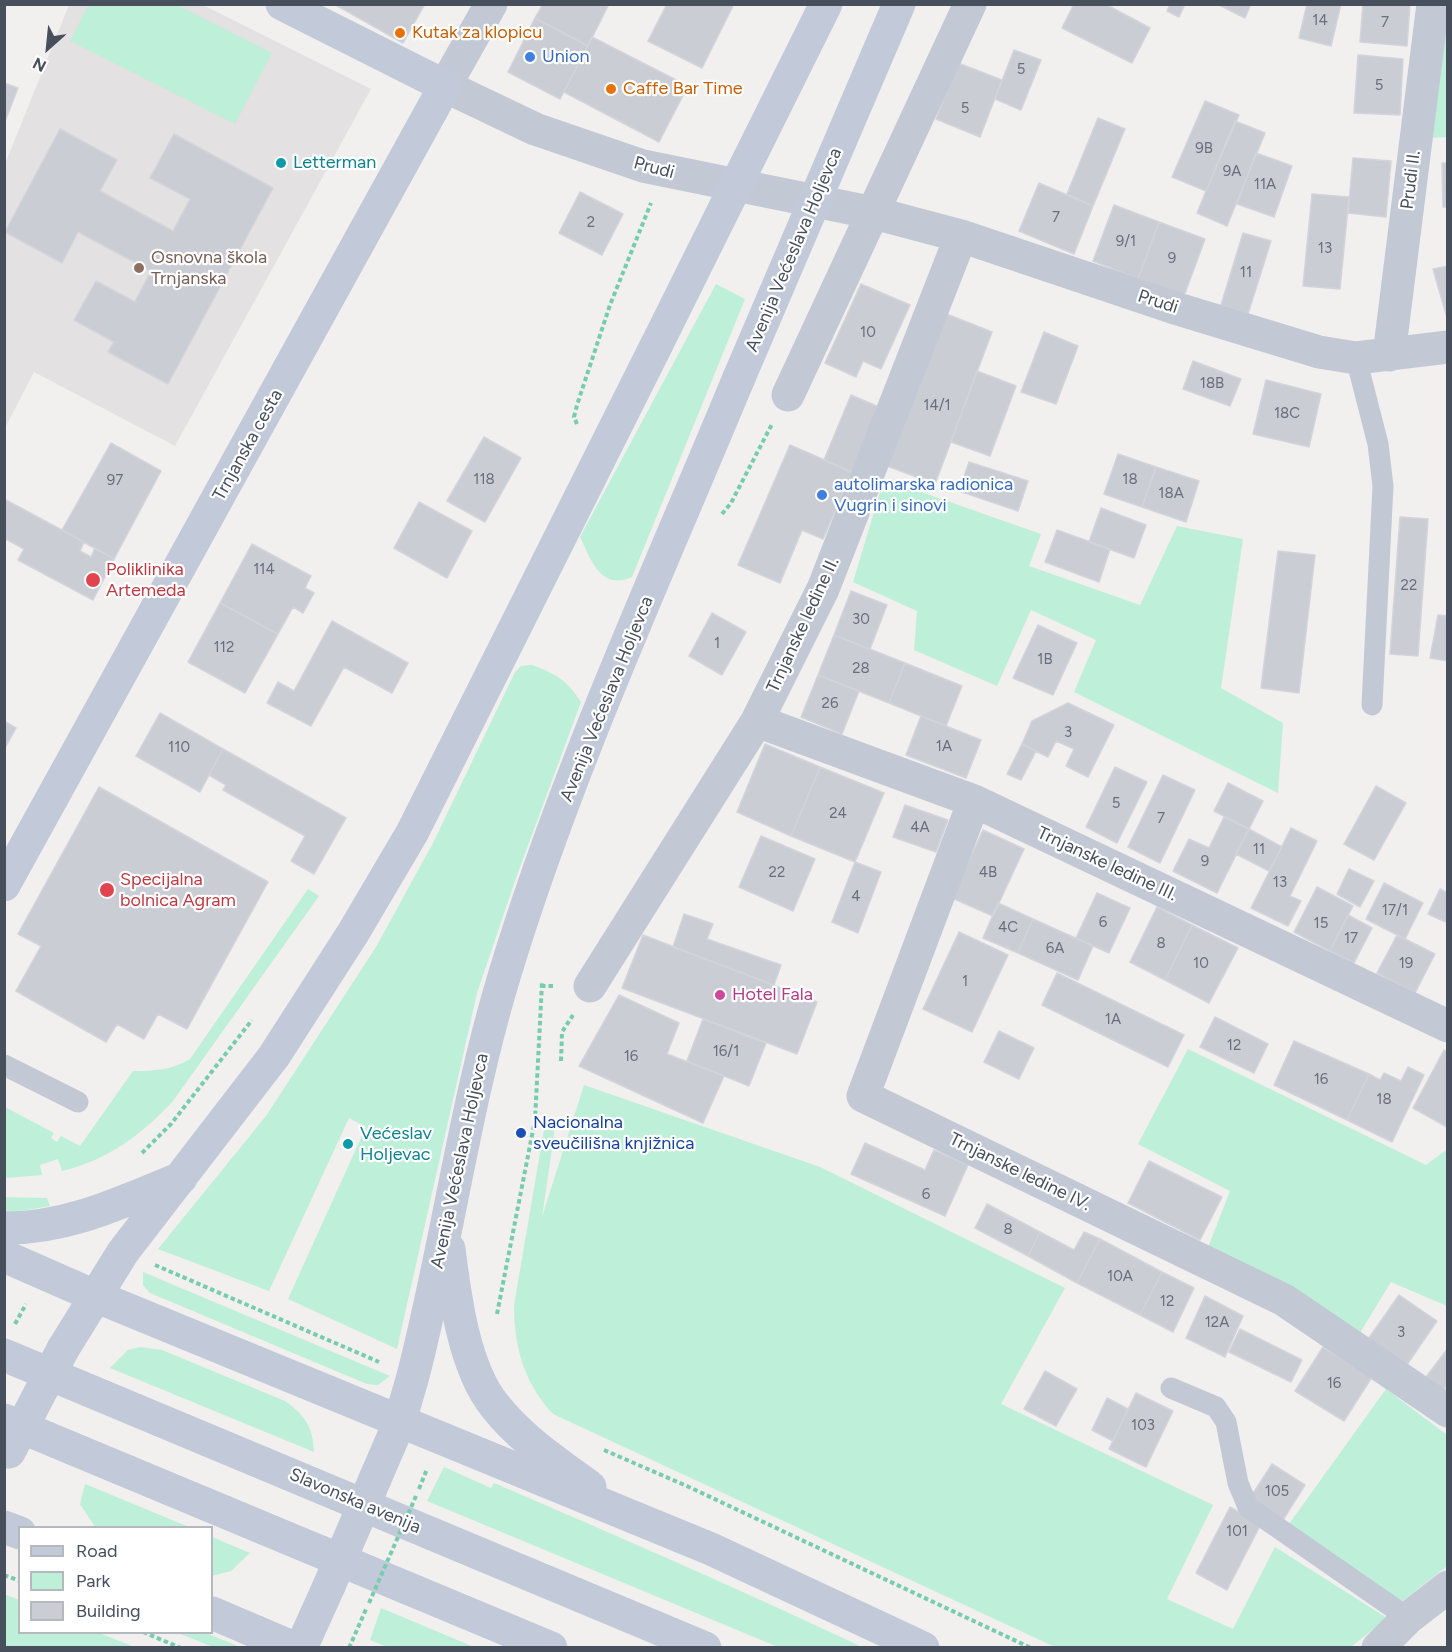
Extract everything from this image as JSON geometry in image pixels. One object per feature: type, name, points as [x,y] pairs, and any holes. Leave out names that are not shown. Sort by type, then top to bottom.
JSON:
[{"type":"main road","points":[[282,4],[445,86]]},
{"type":"main road","points":[[551,1647],[6,1445],[123,1252],[273,1056],[353,933],[412,833],[826,4]]},
{"type":"main road","name":"Avenija Većeslava Holjevca","points":[[301,1647],[400,1421],[423,1338],[482,1056],[503,980],[576,770],[738,380],[899,4]]},
{"type":"main road","name":"Trnjanska cesta","points":[[4,885],[445,86]]},
{"type":"main road","points":[[4,1228],[28,1228],[71,1220],[182,1177]]},
{"type":"main road","points":[[446,1221],[459,1317],[468,1351],[493,1404],[516,1430],[630,1516]]},
{"type":"main road","points":[[4,1256],[95,1296],[711,1549],[923,1647]]},
{"type":"main road","name":"Slavonska avenija","points":[[9,1341],[705,1647]]},
{"type":"main road","points":[[213,1613],[294,1647]]},
{"type":"street","name":"Trnjanska cesta","points":[[445,86],[491,4]]},
{"type":"street","points":[[788,394],[970,4]]},
{"type":"street","name":"Prudi II.","points":[[1389,355],[1433,4]]},
{"type":"street","name":"Prudi","points":[[445,86],[535,129],[666,172],[874,213],[961,236],[1178,309],[1319,352],[1356,358],[1448,347]]},
{"type":"street","name":"Trnjanske ledine II.","points":[[590,986],[757,721],[823,589],[961,236]]},
{"type":"street","name":"Trnjanske ledine III.","points":[[757,721],[974,801],[1448,1026]]},
{"type":"street","name":"Trnjanske ledine IV.","points":[[974,801],[863,1096],[1284,1300],[1448,1411]]},
{"type":"street","points":[[1378,1647],[1408,1618],[1448,1587]]},
{"type":"lane","points":[[1356,358],[1378,444],[1383,486],[1372,705]]},
{"type":"lane","points":[[4,1065],[78,1102]]},
{"type":"lane","points":[[1171,1388],[1216,1407],[1226,1422],[1238,1483],[1248,1507],[1408,1618]]},
{"type":"path","points":[[578,426],[574,417],[610,305],[654,195],[666,172]]},
{"type":"path","points":[[714,518],[720,516],[731,503],[788,394]]},
{"type":"path","points":[[496,1319],[535,1119],[541,986]]},
{"type":"path","points":[[561,1061],[562,1032],[590,986]]},
{"type":"path","points":[[137,1159],[171,1124],[254,1017]]},
{"type":"path","points":[[148,1263],[390,1366]]},
{"type":"path","points":[[9,1341],[28,1300]]},
{"type":"path","points":[[595,1447],[689,1487],[1031,1647]]},
{"type":"path","points":[[349,1647],[431,1461]]},
{"type":"path","points":[[148,1634],[181,1647]]},
{"type":"shaded area","name":"Osnovna škola Trnjanska","points":[[69,5],[203,5],[371,89],[175,446],[34,372],[5,428],[5,164]]},
{"type":"green space","points":[[89,4],[177,5],[272,53],[235,124],[70,41]]},
{"type":"green space","points":[[1447,15],[1447,137],[1429,138]]},
{"type":"green space","points":[[716,284],[745,299],[632,577],[612,580],[598,571],[580,537]]},
{"type":"green space","points":[[884,479],[1041,534],[1029,566],[1140,605],[1177,526],[1243,539],[1221,688],[1283,723],[1278,793],[1074,692],[1096,640],[1031,610],[997,686],[914,650],[917,611],[853,582]]},
{"type":"green space","points":[[532,665],[560,679],[571,688],[581,702],[516,878],[477,993],[397,1349],[288,1299],[366,1127],[349,1118],[269,1291],[158,1249],[266,1116],[376,947],[433,843],[515,672],[521,666]]},
{"type":"green space","points":[[308,889],[319,896],[173,1101],[149,1125],[123,1145],[79,1166],[62,1171],[58,1159],[40,1165],[42,1175],[5,1178],[5,1107],[54,1133],[51,1138],[57,1142],[61,1136],[80,1146],[133,1071],[163,1069],[177,1066],[190,1059]]},
{"type":"green space","points":[[1188,1049],[1426,1165],[1445,1151],[1447,1152],[1447,1306],[1391,1282],[1358,1336],[1207,1250],[1230,1191],[1138,1144]]},
{"type":"green space","points":[[584,1085],[820,1167],[1065,1288],[1001,1404],[1213,1505],[1167,1599],[1233,1629],[1275,1547],[1387,1618],[1351,1647],[1055,1647],[553,1414],[535,1390],[523,1364],[516,1335],[514,1305],[545,1124],[554,1125],[554,1135],[542,1217]]},
{"type":"green space","points":[[4,1197],[47,1198],[50,1206],[5,1214]]},
{"type":"green space","points":[[143,1272],[390,1376],[378,1385],[367,1384],[150,1293],[143,1285]]},
{"type":"green space","points":[[140,1347],[162,1350],[285,1401],[307,1422],[312,1435],[314,1452],[110,1368],[128,1350]]},
{"type":"green space","points":[[1386,1389],[1447,1435],[1447,1566],[1400,1603],[1289,1524]]},
{"type":"green space","points":[[444,1467],[491,1488],[494,1483],[862,1647],[778,1647],[427,1501]]},
{"type":"green space","points":[[85,1484],[187,1526],[94,1526],[80,1504]]},
{"type":"green space","points":[[213,1537],[250,1553],[231,1571],[213,1576]]},
{"type":"green space","points":[[4,1594],[18,1600],[18,1634],[102,1634],[135,1647],[5,1647]]},
{"type":"green space","points":[[381,1608],[474,1647],[388,1647],[370,1640]]},
{"type":"green space","points":[[180,1634],[208,1634],[240,1647],[213,1647]]},
{"type":"building","points":[[334,4],[425,4],[403,43]]},
{"type":"building","points":[[543,4],[609,4],[588,46],[535,18]]},
{"type":"building","points":[[667,4],[734,4],[702,68],[648,41]]},
{"type":"building","points":[[1074,4],[1105,4],[1150,28],[1132,63],[1062,28]]},
{"type":"building","points":[[1170,4],[1185,4],[1179,17],[1167,11]]},
{"type":"building","points":[[1217,4],[1251,4],[1245,18]]},
{"type":"building","points":[[1307,4],[1341,4],[1331,46],[1299,38]]},
{"type":"building","points":[[1363,4],[1410,4],[1407,46],[1360,42]]},
{"type":"building","points":[[535,18],[588,46],[560,99],[508,72]]},
{"type":"building","points":[[592,37],[688,86],[659,142],[564,92]]},
{"type":"building","points":[[1014,50],[1041,60],[1021,110],[995,99]]},
{"type":"building","points":[[1358,55],[1403,59],[1400,115],[1354,113]]},
{"type":"building","points":[[958,63],[1002,80],[980,137],[936,119]]},
{"type":"building","points":[[4,83],[18,88],[4,124]]},
{"type":"building","points":[[1205,101],[1239,115],[1206,191],[1172,177]]},
{"type":"building","points":[[1098,118],[1125,129],[1093,206],[1067,194]]},
{"type":"building","points":[[1235,121],[1265,133],[1227,226],[1197,213]]},
{"type":"building","points":[[60,129],[117,160],[100,191],[173,231],[190,199],[150,178],[174,134],[273,188],[168,384],[108,352],[114,342],[74,320],[96,281],[135,302],[151,271],[78,232],[62,263],[5,232]]},
{"type":"building","points":[[1256,153],[1292,166],[1274,217],[1237,204]]},
{"type":"building","points":[[1353,158],[1391,161],[1386,217],[1348,213]]},
{"type":"building","points":[[1442,163],[1448,163],[1448,207],[1443,207]]},
{"type":"building","points":[[1039,183],[1093,206],[1074,254],[1019,231]]},
{"type":"building","points":[[580,192],[623,214],[602,255],[559,233]]},
{"type":"building","points":[[1312,194],[1349,197],[1340,289],[1303,286]]},
{"type":"building","points":[[1114,205],[1159,222],[1138,279],[1093,261]]},
{"type":"building","points":[[1159,222],[1205,239],[1184,296],[1138,279]]},
{"type":"building","points":[[1243,233],[1271,241],[1248,314],[1221,305]]},
{"type":"building","points":[[1448,266],[1448,318],[1447,318],[1433,269]]},
{"type":"building","points":[[861,284],[910,305],[881,369],[863,361],[856,377],[825,363]]},
{"type":"building","points":[[944,313],[992,332],[935,484],[887,466]]},
{"type":"building","points":[[1044,332],[1078,346],[1056,404],[1021,392]]},
{"type":"building","points":[[1193,361],[1241,379],[1230,406],[1183,389]]},
{"type":"building","points":[[977,371],[1016,386],[990,456],[951,442]]},
{"type":"building","points":[[1266,380],[1321,394],[1309,447],[1253,434]]},
{"type":"building","points":[[851,395],[879,407],[852,472],[824,460]]},
{"type":"building","points":[[484,437],[521,458],[485,522],[447,501]]},
{"type":"building","points":[[111,443],[161,471],[114,559],[62,530]]},
{"type":"building","points":[[790,445],[852,472],[823,539],[802,530],[780,583],[738,565]]},
{"type":"building","points":[[1118,454],[1156,467],[1142,507],[1104,494]]},
{"type":"building","points":[[969,462],[1028,481],[1018,511],[959,491]]},
{"type":"building","points":[[1156,467],[1199,481],[1186,522],[1142,507]]},
{"type":"building","points":[[4,499],[84,542],[80,551],[91,557],[95,548],[114,559],[93,600],[18,560],[24,549],[4,538]]},
{"type":"building","points":[[419,502],[472,531],[447,578],[394,548]]},
{"type":"building","points":[[1101,508],[1146,525],[1134,558],[1089,542]]},
{"type":"building","points":[[1400,517],[1428,519],[1418,656],[1390,654]]},
{"type":"building","points":[[1057,530],[1110,549],[1099,582],[1045,562]]},
{"type":"building","points":[[252,544],[311,576],[305,588],[314,593],[303,613],[293,607],[278,634],[220,603]]},
{"type":"building","points":[[1278,551],[1315,555],[1299,693],[1261,688]]},
{"type":"building","points":[[851,591],[887,605],[870,649],[834,635]]},
{"type":"building","points":[[220,603],[278,634],[245,693],[188,662]]},
{"type":"building","points":[[712,613],[746,632],[722,675],[689,656]]},
{"type":"building","points":[[1438,615],[1448,616],[1448,661],[1430,658]]},
{"type":"building","points":[[332,621],[408,663],[392,693],[344,667],[311,726],[267,703],[278,682],[294,691]]},
{"type":"building","points":[[1038,625],[1077,643],[1053,695],[1013,678]]},
{"type":"building","points":[[834,635],[905,663],[889,703],[818,675]]},
{"type":"building","points":[[905,663],[962,686],[946,726],[889,703]]},
{"type":"building","points":[[818,675],[859,691],[842,734],[801,717]]},
{"type":"building","points":[[1068,703],[1114,725],[1088,777],[1066,766],[1074,749],[1056,741],[1048,757],[1022,744],[1032,721]]},
{"type":"building","points":[[160,713],[223,749],[200,792],[136,756]]},
{"type":"building","points":[[921,716],[981,740],[966,778],[906,755]]},
{"type":"building","points":[[4,721],[16,728],[4,750]]},
{"type":"building","points":[[765,744],[820,767],[791,836],[737,812]]},
{"type":"building","points":[[1022,744],[1036,751],[1021,780],[1007,774]]},
{"type":"building","points":[[223,749],[346,818],[314,874],[291,861],[305,836],[223,790],[226,785],[209,775]]},
{"type":"building","points":[[820,767],[884,793],[855,862],[791,836]]},
{"type":"building","points":[[1115,767],[1147,782],[1117,843],[1086,827]]},
{"type":"building","points":[[1163,775],[1195,790],[1160,863],[1128,847]]},
{"type":"building","points":[[1228,783],[1263,801],[1249,829],[1214,811]]},
{"type":"building","points":[[1376,786],[1406,803],[1374,860],[1344,844]]},
{"type":"building","points":[[99,787],[268,882],[187,1029],[158,1014],[144,1039],[117,1024],[106,1042],[16,991],[41,946],[18,934]]},
{"type":"building","points":[[905,805],[948,820],[936,852],[893,837]]},
{"type":"building","points":[[1224,817],[1249,829],[1217,893],[1173,871],[1189,839],[1209,848]]},
{"type":"building","points":[[1291,828],[1317,841],[1290,896],[1301,901],[1288,926],[1251,908]]},
{"type":"building","points":[[1249,829],[1282,847],[1269,871],[1236,854]]},
{"type":"building","points":[[983,830],[1024,849],[993,916],[952,898]]},
{"type":"building","points":[[761,836],[815,859],[793,911],[739,887]]},
{"type":"building","points":[[855,862],[881,872],[858,933],[832,922]]},
{"type":"building","points":[[1349,869],[1374,881],[1360,907],[1337,894]]},
{"type":"building","points":[[1384,883],[1423,903],[1405,939],[1366,919]]},
{"type":"building","points":[[1317,887],[1353,906],[1330,951],[1294,932]]},
{"type":"building","points":[[1440,889],[1448,893],[1448,923],[1428,914]]},
{"type":"building","points":[[1097,893],[1130,908],[1109,953],[1076,938]]},
{"type":"building","points":[[998,903],[1033,919],[1018,953],[983,938]]},
{"type":"building","points":[[1157,907],[1192,925],[1165,980],[1130,962]]},
{"type":"building","points":[[684,914],[713,924],[707,939],[781,965],[774,985],[673,947]]},
{"type":"building","points":[[1348,915],[1372,928],[1354,963],[1330,951]]},
{"type":"building","points":[[1033,919],[1093,946],[1078,980],[1018,953]]},
{"type":"building","points":[[1192,925],[1238,948],[1209,1003],[1165,980]]},
{"type":"building","points":[[959,932],[1008,955],[972,1032],[923,1009]]},
{"type":"building","name":"Hotel Fala","points":[[643,935],[817,1002],[797,1054],[622,988]]},
{"type":"building","points":[[1397,935],[1435,954],[1415,993],[1377,973]]},
{"type":"building","points":[[1057,973],[1184,1035],[1168,1067],[1042,1005]]},
{"type":"building","points":[[619,995],[679,1023],[667,1054],[724,1076],[703,1123],[579,1066]]},
{"type":"building","points":[[1215,1017],[1268,1044],[1254,1073],[1200,1047]]},
{"type":"building","points":[[703,1019],[766,1043],[749,1086],[687,1061]]},
{"type":"building","points":[[999,1031],[1034,1048],[1019,1079],[984,1062]]},
{"type":"building","points":[[1294,1041],[1369,1074],[1347,1120],[1274,1085]]},
{"type":"building","points":[[1444,1050],[1448,1052],[1447,1127],[1413,1108]]},
{"type":"building","points":[[1408,1067],[1424,1075],[1392,1142],[1347,1120],[1369,1074],[1380,1080],[1384,1073],[1401,1081]]},
{"type":"building","points":[[865,1143],[925,1170],[934,1150],[968,1165],[945,1216],[851,1174]]},
{"type":"building","points":[[1149,1161],[1222,1197],[1200,1240],[1128,1203]]},
{"type":"building","points":[[987,1204],[1040,1232],[1028,1256],[975,1228]]},
{"type":"building","points":[[1040,1232],[1074,1250],[1084,1232],[1100,1239],[1077,1283],[1028,1256]]},
{"type":"building","points":[[1100,1239],[1162,1272],[1140,1315],[1077,1283]]},
{"type":"building","points":[[1162,1272],[1194,1288],[1173,1332],[1140,1315]]},
{"type":"building","points":[[1399,1295],[1437,1321],[1402,1372],[1364,1345]]},
{"type":"building","points":[[1205,1296],[1243,1316],[1225,1357],[1186,1338]]},
{"type":"building","points":[[1240,1329],[1302,1360],[1291,1382],[1229,1352]]},
{"type":"building","points":[[1323,1347],[1372,1377],[1344,1421],[1295,1391]]},
{"type":"building","points":[[1448,1348],[1448,1384],[1443,1390],[1426,1377]]},
{"type":"building","points":[[1045,1371],[1077,1389],[1056,1426],[1024,1409]]},
{"type":"building","points":[[1136,1393],[1173,1411],[1146,1467],[1109,1449]]},
{"type":"building","points":[[1107,1398],[1128,1409],[1113,1441],[1092,1430]]},
{"type":"building","points":[[1272,1464],[1305,1485],[1283,1520],[1250,1498]]},
{"type":"building","points":[[1230,1507],[1261,1524],[1227,1590],[1196,1573]]},
{"type":"place","name":"Kutak za klopicu","points":[[400,33]]},
{"type":"place","name":"Union","points":[[530,57]]},
{"type":"place","name":"Caffe Bar Time","points":[[611,89]]},
{"type":"place","name":"Letterman","points":[[281,163]]},
{"type":"place","name":"Osnovna škola Trnjanska","points":[[139,268]]},
{"type":"place","name":"autolimarska radionica Vugrin i sinovi","points":[[822,495]]},
{"type":"place","name":"Poliklinika Artemeda","points":[[93,580]]},
{"type":"place","name":"Specijalna bolnica Agram","points":[[107,890]]},
{"type":"place","name":"Hotel Fala","points":[[720,995]]},
{"type":"place","name":"Nacionalna sveučilišna knjižnica","points":[[521,1133]]},
{"type":"place","name":"Većeslav Holjevac","points":[[348,1144]]}]
